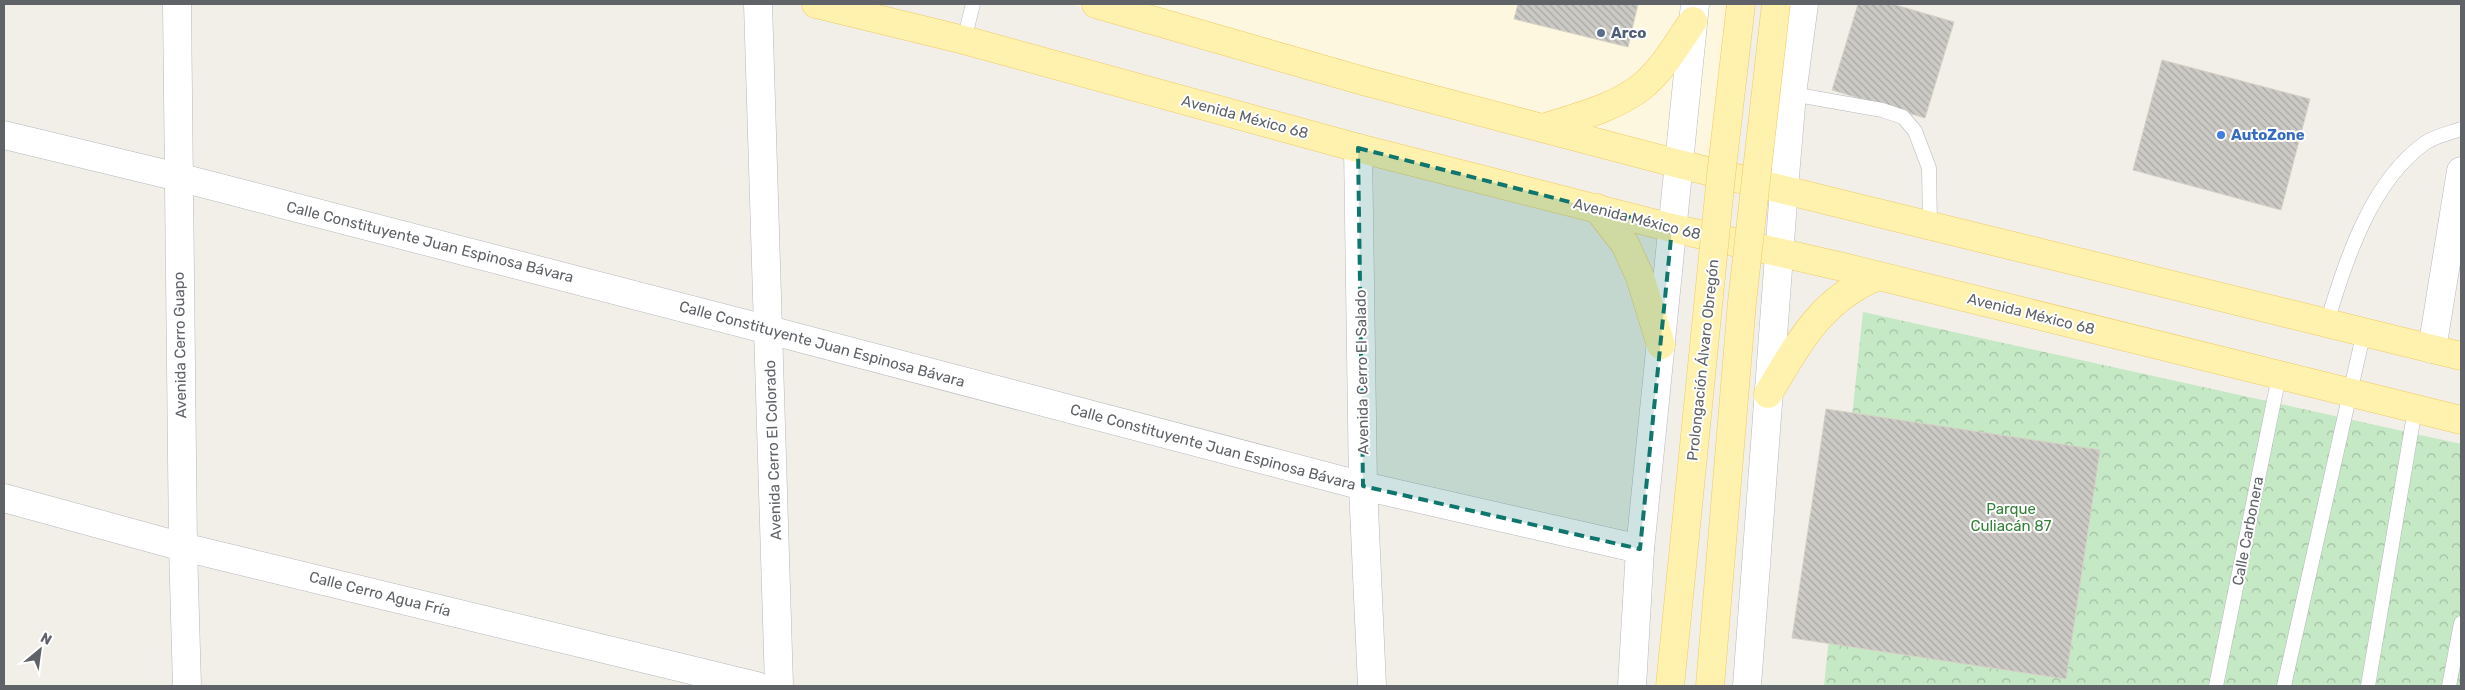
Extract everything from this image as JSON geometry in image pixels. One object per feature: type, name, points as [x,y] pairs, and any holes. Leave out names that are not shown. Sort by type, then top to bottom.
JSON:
[{"type":"main road","name":"Avenida México 68","points":[[816,4],[964,40],[1358,148],[1672,228],[1878,276],[2461,420]]},
{"type":"main road","points":[[1096,4],[1367,82],[1679,164],[1784,188],[2461,356]]},
{"type":"main road","name":"Prolongación Álvaro Obregón","points":[[1670,686],[1719,195],[1741,4]]},
{"type":"main road","points":[[1710,686],[1742,302],[1776,4]]},
{"type":"main road","points":[[1543,128],[1616,102],[1641,87],[1667,59],[1694,12]]},
{"type":"main road","points":[[1597,208],[1625,244],[1640,277],[1661,346]]},
{"type":"main road","points":[[1768,394],[1803,338],[1829,306],[1847,291],[1878,276]]},
{"type":"street","name":"Avenida Cerro Guapo","points":[[177,4],[183,546],[187,686]]},
{"type":"street","name":"Avenida Cerro El Colorado","points":[[758,4],[779,686]]},
{"type":"street","points":[[1747,686],[1784,188],[1792,94],[1804,4]]},
{"type":"street","points":[[1632,686],[1640,549],[1694,12]]},
{"type":"street","name":"Calle Constituyente Juan Espinosa Bávara","points":[[4,135],[178,177],[1363,486],[1640,549]]},
{"type":"street","name":"Avenida Cerro El Salado","points":[[1358,148],[1363,486],[1372,686]]},
{"type":"street","points":[[2432,349],[2461,171]]},
{"type":"street","name":"Calle Cerro Agua Fría","points":[[4,498],[183,546],[757,686]]},
{"type":"lane","points":[[964,40],[973,4]]},
{"type":"lane","points":[[1792,94],[1882,110],[1903,117],[1915,131],[1929,168],[1930,225]]},
{"type":"lane","points":[[2326,322],[2349,252],[2393,175],[2426,142],[2461,129]]},
{"type":"lane","points":[[2284,686],[2364,331]]},
{"type":"lane","name":"Calle Carbonera","points":[[2216,686],[2279,376]]},
{"type":"lane","points":[[2368,686],[2415,409]]},
{"type":"lane","points":[[2449,686],[2461,623]]},
{"type":"highlighted area","points":[[1358,148],[1672,228],[1640,549],[1363,486]]},
{"type":"shaded area","points":[[1069,4],[1743,4],[1721,176]]},
{"type":"green space","name":"Parque Culiacán 87","points":[[1863,312],[2461,444],[2461,686],[1824,686]]},
{"type":"building","name":"Arco","points":[[1518,4],[1638,4],[1628,47],[1514,19]]},
{"type":"building","points":[[1858,4],[1892,4],[1954,22],[1925,118],[1832,90]]},
{"type":"building","name":"AutoZone","points":[[2162,60],[2310,99],[2281,210],[2133,170]]},
{"type":"building","points":[[1826,409],[2100,450],[2066,679],[1792,638]]},
{"type":"place","name":"Arco","points":[[1601,33]]},
{"type":"place","name":"AutoZone","points":[[2221,135]]}]
